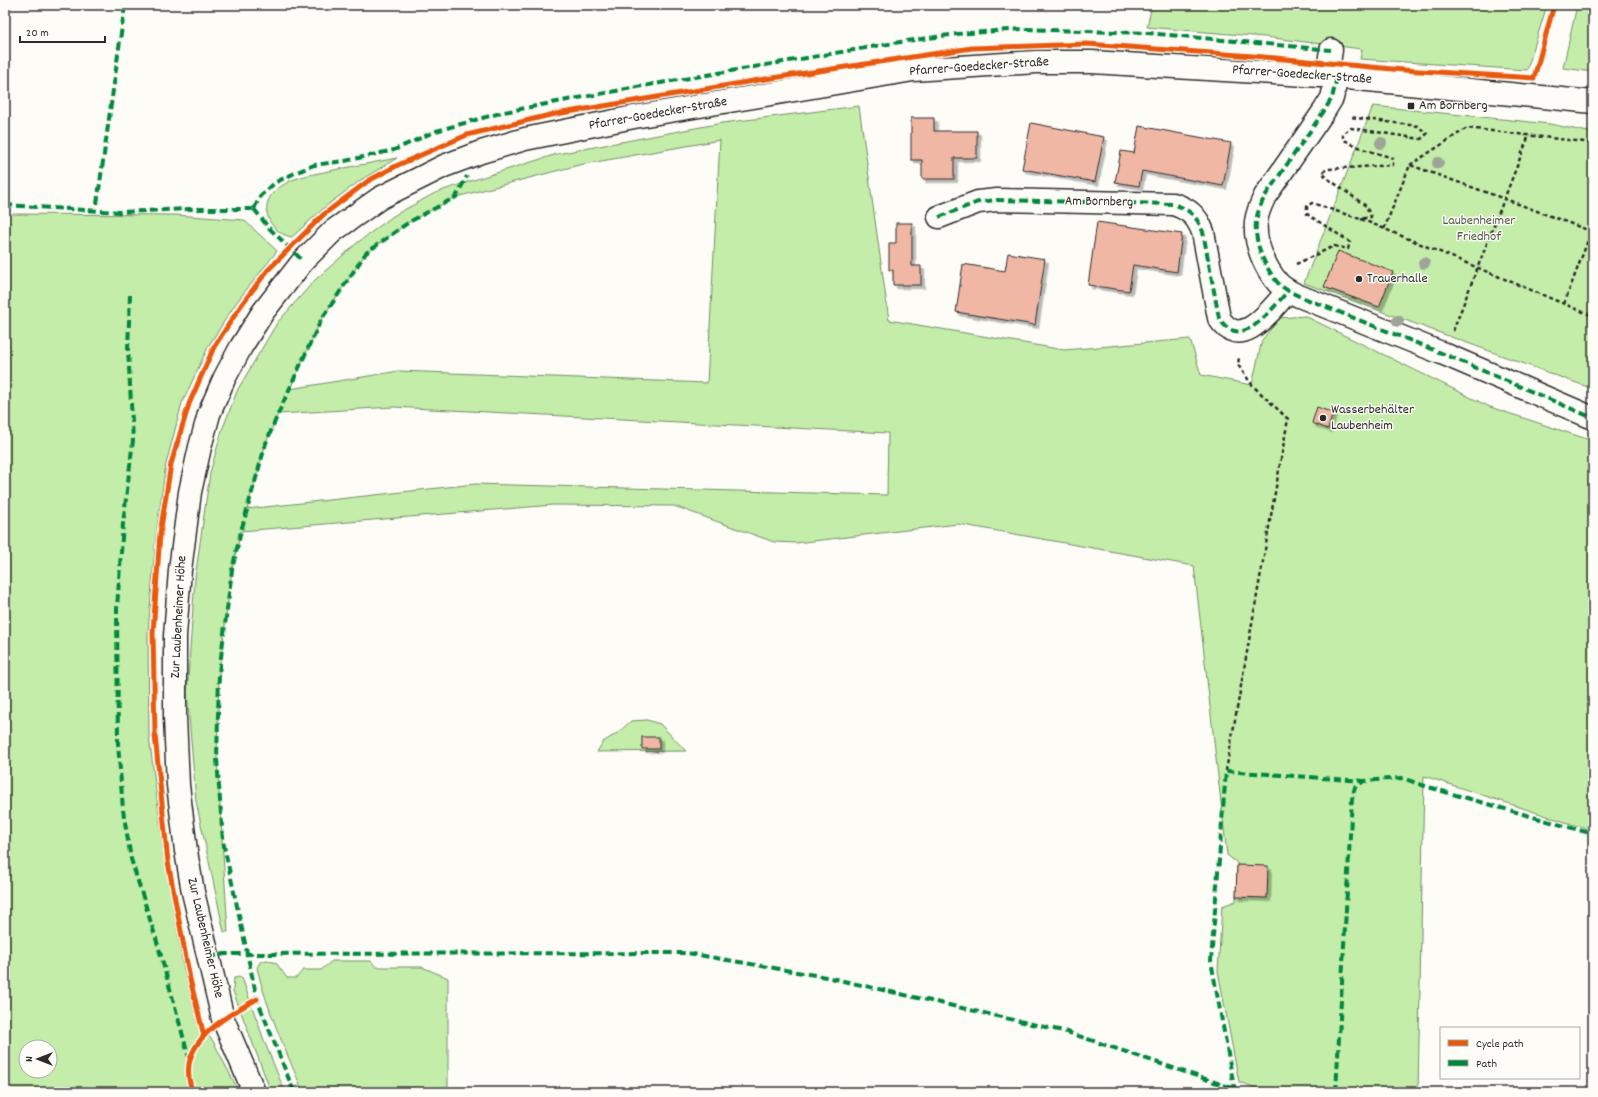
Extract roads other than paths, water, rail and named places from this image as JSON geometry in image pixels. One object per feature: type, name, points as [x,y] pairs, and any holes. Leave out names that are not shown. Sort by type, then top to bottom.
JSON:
[{"type":"street","points":[[1330,50],[1332,98],[1265,196],[1258,211],[1256,236],[1260,250],[1272,274],[1288,291],[1444,354],[1593,418]]},
{"type":"street","name":"Pfarrer-Goedecker-Straße","points":[[380,198],[444,166],[481,152],[525,139],[634,117],[913,70],[1036,62],[1092,62],[1332,76],[1593,102]]},
{"type":"street","name":"Zur Laubenheimer Höhe","points":[[254,1092],[223,1018],[186,851],[178,785],[175,717],[175,636],[180,570],[190,492],[200,447],[210,414],[231,366],[263,312],[303,261],[333,231],[380,198]]},
{"type":"street","name":"Am Bornberg","points":[[939,217],[978,202],[997,200],[1173,204],[1185,208],[1199,222],[1204,232],[1219,318],[1225,327],[1242,331],[1257,325],[1288,291]]},
{"type":"place","name":"Am Bornberg","points":[[1411,106]]},
{"type":"place","name":"Trauerhalle","points":[[1359,279]]},
{"type":"place","name":"Wasserbehälter Laubenheim","points":[[1323,418]]},
{"type":"park label","name":"Laubenheimer Friedhof","points":[[1479,230]]}]
